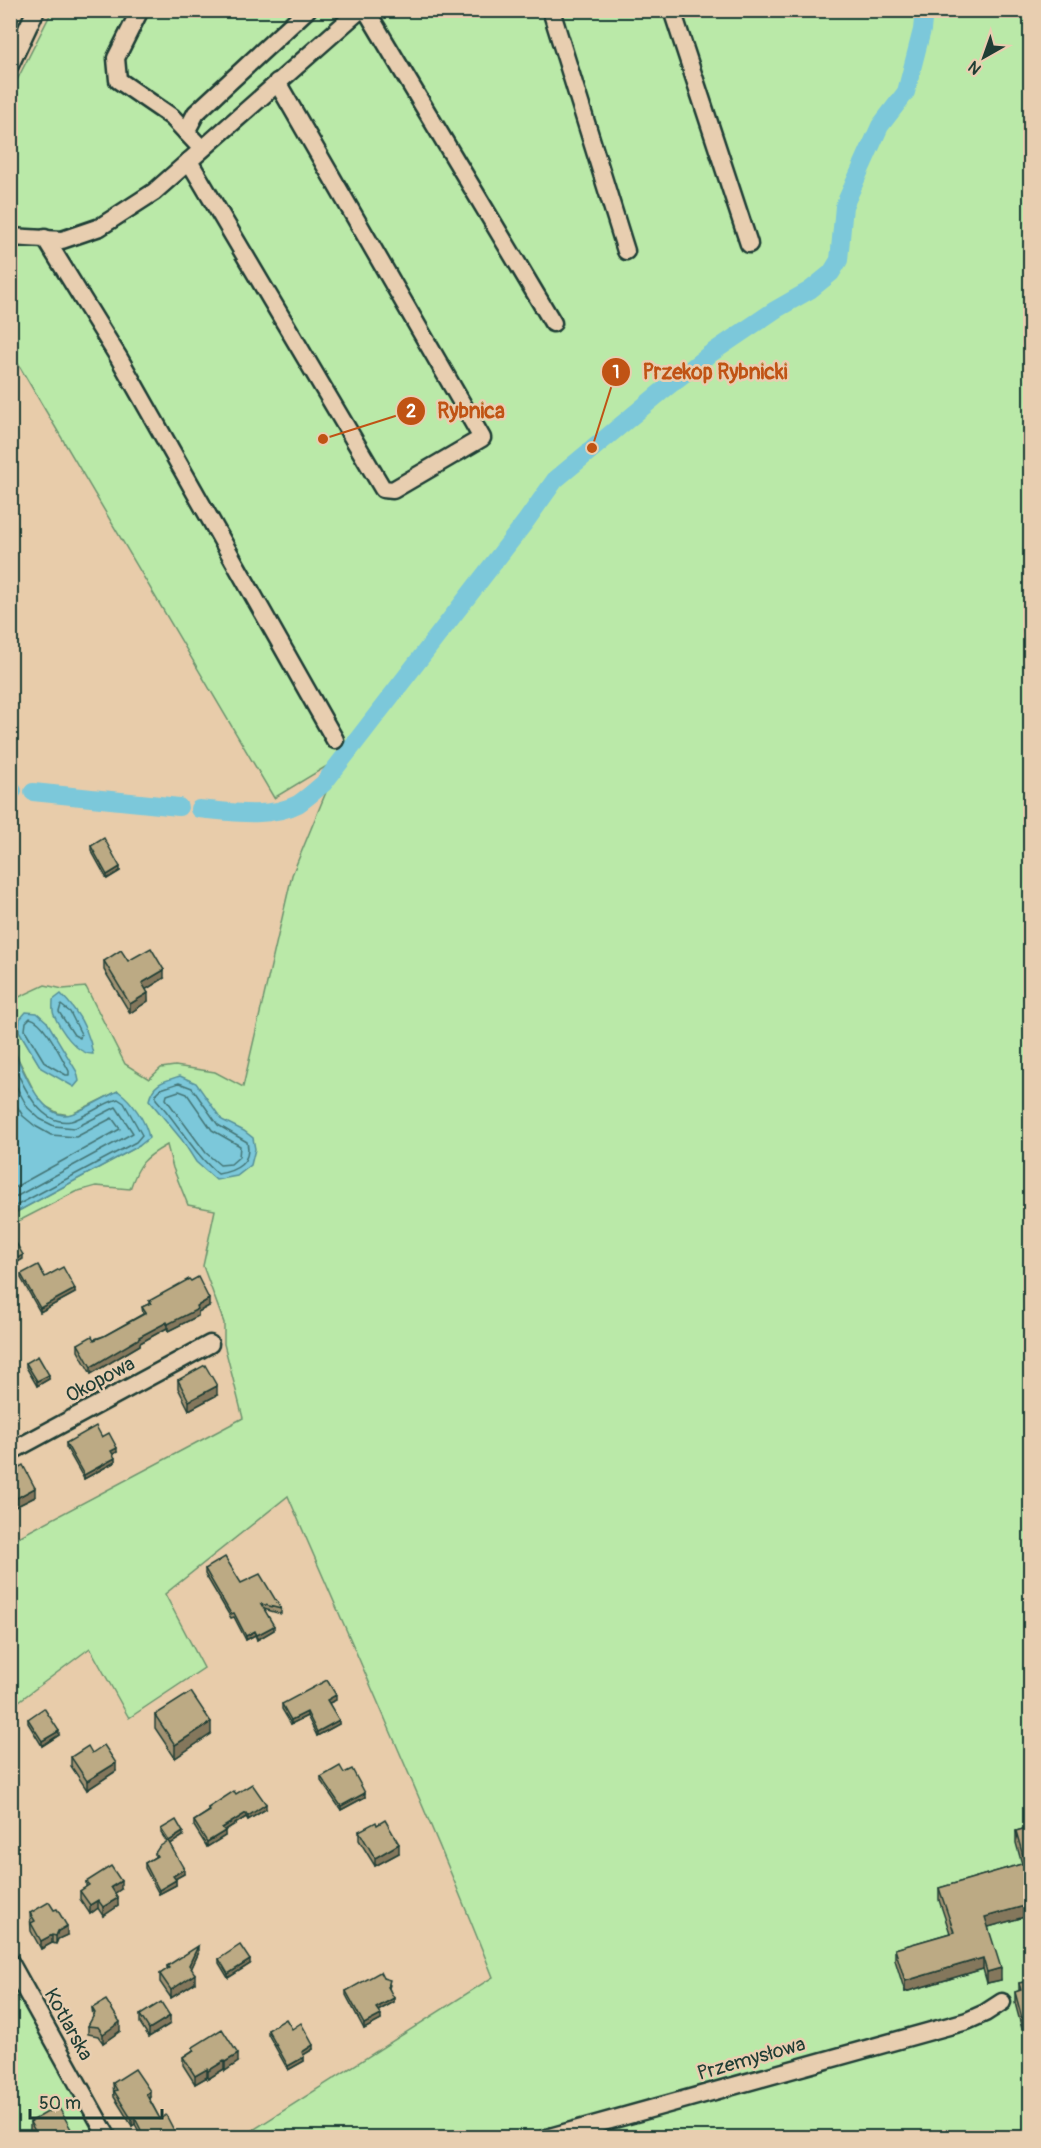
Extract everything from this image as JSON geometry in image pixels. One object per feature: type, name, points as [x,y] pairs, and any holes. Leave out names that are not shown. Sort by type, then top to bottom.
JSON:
[{"type":"street","points":[[10,65],[36,10]]},
{"type":"street","points":[[140,10],[116,58],[118,80],[172,117],[202,149]]},
{"type":"street","points":[[186,132],[196,113],[307,10]]},
{"type":"street","points":[[10,237],[62,240],[100,227],[154,192],[360,10]]},
{"type":"street","points":[[366,10],[553,323]]},
{"type":"street","points":[[551,10],[626,251]]},
{"type":"street","points":[[672,10],[749,244]]},
{"type":"street","points":[[189,161],[383,489],[393,490],[482,438],[277,82]]},
{"type":"street","points":[[45,238],[119,358],[335,740]]},
{"type":"street","name":"Okopowa","points":[[10,1452],[210,1344]]},
{"type":"street","name":"Kotlarska","points":[[10,1962],[108,2138]]},
{"type":"street","name":"Przemysłowa","points":[[546,2138],[967,2021],[1002,2002]]},
{"type":"green space","points":[[52,11],[1030,11],[1030,2137],[514,2138],[512,2134],[501,2138],[242,2137],[493,1977],[418,1796],[288,1496],[165,1594],[204,1668],[129,1718],[90,1648],[11,1707],[11,1541],[243,1418],[224,1344],[224,1323],[203,1266],[215,1210],[188,1205],[173,1168],[167,1145],[143,1162],[130,1189],[96,1186],[75,1192],[11,1225],[11,1215],[139,1146],[118,1091],[70,1115],[58,1113],[38,1099],[11,1044],[11,1008],[19,997],[45,985],[63,989],[86,987],[125,1064],[149,1079],[161,1068],[175,1066],[215,1072],[243,1087],[292,875],[340,758],[274,798],[11,352],[11,92]],"holes":[[[47,1022],[41,1067],[19,1031]]]},
{"type":"green space","points":[[11,1970],[98,2137],[11,2137]]},
{"type":"water","points":[[61,994],[82,1021],[93,1054],[75,1046],[57,1021],[53,1012],[53,1000]]},
{"type":"water","points":[[26,1012],[37,1013],[47,1022],[77,1072],[79,1081],[74,1087],[41,1068],[19,1031],[20,1019]]},
{"type":"water","points":[[11,1044],[26,1078],[50,1110],[60,1114],[71,1114],[118,1091],[138,1112],[149,1138],[139,1146],[11,1215]]},
{"type":"water","points":[[180,1076],[196,1083],[222,1120],[253,1138],[255,1149],[251,1165],[237,1176],[216,1180],[196,1162],[182,1140],[149,1100],[156,1086]]},
{"type":"building","points":[[104,838],[120,867],[107,875],[91,846]]},
{"type":"building","points":[[151,948],[164,970],[142,983],[148,993],[130,1004],[104,961],[121,950],[128,961]]},
{"type":"building","points":[[10,955],[18,969],[10,974]]},
{"type":"building","points":[[15,1241],[23,1255],[10,1262],[10,1243]]},
{"type":"building","points":[[38,1265],[45,1277],[63,1267],[75,1289],[40,1308],[21,1274]]},
{"type":"building","points":[[198,1277],[209,1299],[197,1306],[198,1309],[139,1337],[91,1367],[78,1344],[92,1336],[94,1340],[104,1336],[146,1313],[142,1307],[151,1303],[149,1301],[189,1279],[191,1281]]},
{"type":"building","points":[[38,1356],[49,1375],[37,1381],[26,1363]]},
{"type":"building","points":[[205,1365],[217,1386],[189,1401],[178,1380]]},
{"type":"building","points":[[96,1426],[102,1437],[109,1433],[117,1448],[111,1451],[115,1458],[84,1475],[66,1443]]},
{"type":"building","points":[[23,1465],[35,1488],[13,1500],[10,1495],[10,1472]]},
{"type":"building","points":[[225,1557],[241,1583],[260,1574],[281,1609],[261,1604],[274,1626],[257,1635],[255,1631],[246,1636],[205,1569]]},
{"type":"building","points":[[327,1680],[336,1695],[327,1700],[339,1720],[317,1732],[307,1712],[291,1720],[282,1704]]},
{"type":"building","points":[[191,1692],[211,1722],[175,1745],[155,1715]]},
{"type":"building","points":[[44,1708],[59,1731],[42,1741],[28,1719]]},
{"type":"building","points":[[104,1745],[116,1763],[87,1781],[71,1757],[88,1746],[92,1753]]},
{"type":"building","points":[[340,1766],[344,1773],[352,1769],[365,1793],[341,1806],[321,1777]]},
{"type":"building","points":[[252,1784],[266,1804],[248,1816],[246,1813],[222,1828],[225,1831],[207,1842],[194,1821],[210,1811],[208,1808],[234,1791],[236,1794]]},
{"type":"building","points":[[176,1820],[183,1832],[169,1841],[161,1829]]},
{"type":"building","points":[[385,1820],[399,1844],[375,1858],[359,1831]]},
{"type":"building","points":[[1030,1827],[1030,1912],[1028,1905],[985,1917],[1001,1968],[987,1972],[983,1958],[905,1981],[895,1949],[954,1932],[939,1888],[1025,1863],[1016,1831]]},
{"type":"building","points":[[168,1841],[184,1869],[173,1876],[176,1880],[159,1890],[145,1863],[157,1856],[155,1853],[159,1847]]},
{"type":"building","points":[[111,1866],[121,1881],[111,1887],[118,1898],[103,1907],[98,1900],[90,1905],[80,1891],[89,1885],[86,1882]]},
{"type":"building","points":[[49,1902],[54,1910],[57,1909],[67,1926],[58,1931],[56,1936],[52,1935],[41,1941],[31,1923],[35,1921],[30,1913]]},
{"type":"building","points":[[240,1945],[250,1960],[228,1974],[219,1959]]},
{"type":"building","points":[[198,1946],[189,1965],[195,1974],[171,1990],[160,1974],[169,1968],[167,1966]]},
{"type":"building","points":[[380,1972],[383,1978],[390,1980],[388,1987],[394,1998],[376,2008],[381,2015],[364,2024],[346,1991]]},
{"type":"building","points":[[1030,1981],[1030,2015],[1022,2018],[1015,1992],[1021,1990],[1019,1983]]},
{"type":"building","points":[[106,2000],[120,2022],[103,2034],[98,2027],[88,2026],[95,2013],[92,2008]]},
{"type":"building","points":[[161,2002],[170,2016],[149,2029],[140,2015]]},
{"type":"building","points":[[286,2019],[292,2029],[301,2023],[313,2045],[302,2052],[304,2057],[288,2066],[268,2030]]},
{"type":"building","points":[[222,2029],[238,2054],[195,2076],[183,2057],[194,2050],[193,2047]]},
{"type":"building","points":[[135,2069],[150,2091],[146,2094],[160,2119],[166,2115],[178,2138],[145,2138],[135,2118],[132,2120],[114,2091],[117,2090],[113,2083]]},
{"type":"building","points":[[58,2106],[76,2138],[39,2138],[30,2122]]},
{"type":"waterway","points":[[199,809],[236,813],[275,812],[298,804],[315,791],[324,783],[555,480],[707,356],[775,310],[810,290],[831,273],[839,260],[844,206],[880,126],[906,92],[922,30],[924,10]]},
{"type":"waterway","points":[[33,792],[179,807]]},
{"type":"place","name":"Rybnica","points":[[323,439]]},
{"type":"place","name":"Przekop Rybnicki","points":[[592,448]]}]
